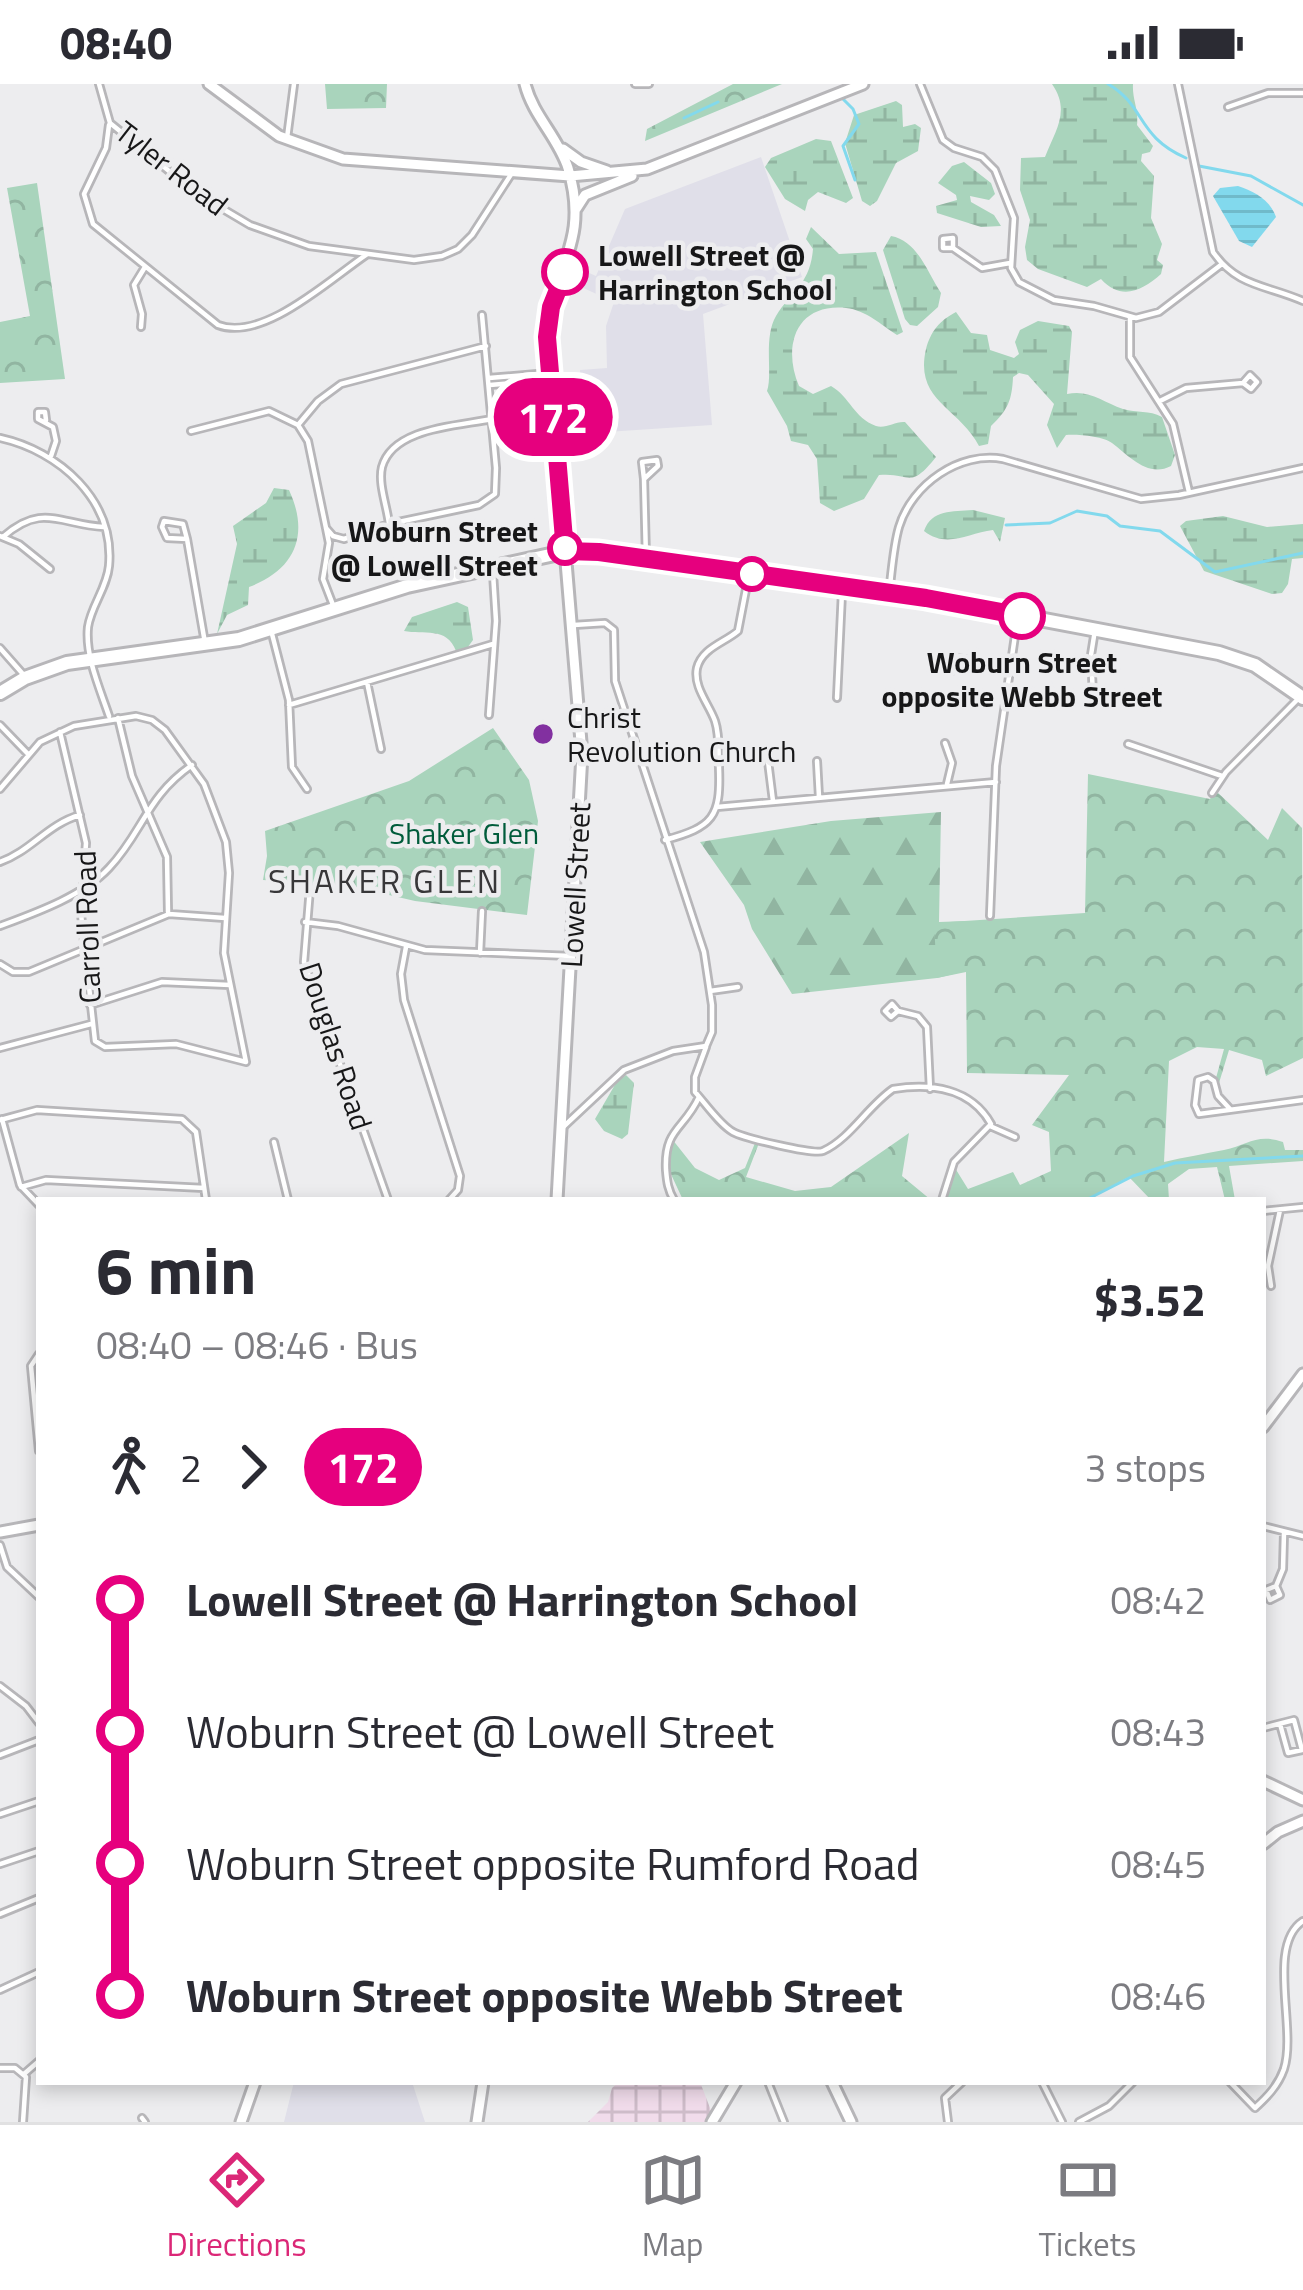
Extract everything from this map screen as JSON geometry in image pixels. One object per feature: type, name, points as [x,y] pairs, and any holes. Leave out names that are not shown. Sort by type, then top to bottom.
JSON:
[{"type":"main road","points":[[209,84],[286,139],[343,159],[570,176],[636,172]]},
{"type":"main road","name":"Lowell Street","points":[[525,84],[561,151],[575,213],[569,260],[549,316],[582,754],[557,1197]]},
{"type":"main road","points":[[575,213],[585,195],[636,172],[863,84]]},
{"type":"main road","points":[[546,129],[581,162],[636,172]]},
{"type":"main road","points":[[0,693],[59,665],[271,631],[416,584],[565,551],[889,593],[1232,656],[1255,665],[1302,697]]},
{"type":"main road","points":[[1268,1423],[1303,1374]]},
{"type":"main road","points":[[0,1532],[36,1526]]},
{"type":"main road","points":[[1266,1782],[1303,1800]]},
{"type":"main road","points":[[1266,1842],[1303,1821]]},
{"type":"main road","points":[[241,2122],[254,2085]]},
{"type":"main road","points":[[477,2122],[483,2085]]},
{"type":"main road","points":[[712,2122],[734,2085]]},
{"type":"main road","points":[[833,2085],[851,2122]]},
{"type":"street","name":"Tyler Road","points":[[99,84],[109,121],[196,193],[285,239],[366,255],[430,259],[458,249],[472,235],[512,173]]},
{"type":"street","points":[[286,139],[294,84]]},
{"type":"street","points":[[635,84],[649,84]]},
{"type":"street","points":[[920,84],[943,140],[982,157],[997,172],[1014,218],[1010,263],[1019,282],[1046,297],[1130,318],[1159,312],[1222,264]]},
{"type":"street","points":[[1178,84],[1206,228],[1222,264],[1243,282],[1303,301]]},
{"type":"street","points":[[1228,107],[1281,88],[1303,93]]},
{"type":"street","points":[[109,121],[106,148],[85,194],[93,224],[205,317],[239,331],[267,322],[366,255]]},
{"type":"street","points":[[953,248],[982,268],[1010,263]]},
{"type":"street","points":[[141,327],[134,285],[145,268]]},
{"type":"street","points":[[327,553],[344,539],[389,524],[490,500],[497,481],[482,315]]},
{"type":"street","points":[[1130,318],[1130,357],[1174,424],[1189,492]]},
{"type":"street","points":[[298,425],[340,384],[486,346]]},
{"type":"street","points":[[489,382],[550,377]]},
{"type":"street","points":[[1160,401],[1186,388],[1243,382]]},
{"type":"street","points":[[191,431],[269,411],[298,425],[308,441],[326,528],[323,578],[335,610]]},
{"type":"street","points":[[389,524],[381,474],[395,446],[413,436],[492,419]]},
{"type":"street","points":[[46,420],[56,441],[52,456]]},
{"type":"street","points":[[0,438],[29,444],[52,456],[96,503],[106,527],[109,569],[88,623],[92,659],[110,718]]},
{"type":"street","points":[[889,593],[904,514],[926,487],[961,460],[1003,459],[1141,499],[1303,468]]},
{"type":"street","points":[[644,479],[646,559]]},
{"type":"street","points":[[50,569],[2,537],[30,518],[63,517],[106,527]]},
{"type":"street","points":[[326,528],[344,539]]},
{"type":"street","points":[[187,539],[205,644]]},
{"type":"street","points":[[489,715],[496,601],[492,567]]},
{"type":"street","points":[[665,840],[698,830],[715,814],[718,733],[698,686],[698,668],[708,650],[738,631],[748,574]]},
{"type":"street","points":[[838,698],[842,586]]},
{"type":"street","points":[[991,916],[996,782],[1018,615]]},
{"type":"street","points":[[571,626],[604,622],[614,629],[615,681],[701,940],[712,1032],[695,1077],[699,1097],[732,1132],[812,1154],[834,1143],[892,1089],[966,1095],[990,1126]]},
{"type":"street","points":[[1093,694],[1094,630]]},
{"type":"street","points":[[271,631],[289,705],[292,767],[307,789]]},
{"type":"street","points":[[289,705],[493,644]]},
{"type":"street","points":[[0,649],[25,678]]},
{"type":"street","points":[[955,658],[1010,664]]},
{"type":"street","points":[[367,682],[381,749]]},
{"type":"street","points":[[1212,793],[1222,776],[1302,697]]},
{"type":"street","points":[[0,789],[40,742],[110,718],[143,717],[158,724],[192,765],[215,805],[226,842],[224,953],[230,985],[163,982],[89,1006]]},
{"type":"street","points":[[118,718],[129,767],[167,857],[169,914]]},
{"type":"street","points":[[0,725],[28,754]]},
{"type":"street","name":"Carroll Road","points":[[60,732],[87,856],[84,948],[94,1039],[102,1046],[176,1044],[246,1062],[230,985]]},
{"type":"street","points":[[945,743],[952,764],[947,786]]},
{"type":"street","points":[[1128,744],[1222,776]]},
{"type":"street","points":[[818,760],[819,797]]},
{"type":"street","points":[[768,761],[773,801]]},
{"type":"street","points":[[0,926],[49,906],[109,868],[146,809],[169,782],[192,765]]},
{"type":"street","points":[[717,807],[996,782]]},
{"type":"street","points":[[0,862],[25,850],[56,824],[80,815]]},
{"type":"street","name":"Douglas Road","points":[[310,888],[304,962],[387,1197]]},
{"type":"street","points":[[480,953],[482,911]]},
{"type":"street","points":[[0,964],[27,973],[169,914],[225,918]]},
{"type":"street","points":[[305,922],[338,926],[406,946],[571,956]]},
{"type":"street","points":[[406,946],[401,974],[404,1000],[460,1176],[452,1197]]},
{"type":"street","points":[[710,992],[738,987]]},
{"type":"street","points":[[898,1011],[918,1016],[927,1028],[930,1089]]},
{"type":"street","points":[[0,1048],[91,1024]]},
{"type":"street","points":[[561,1129],[624,1070],[660,1055],[706,1046]]},
{"type":"street","points":[[1230,1109],[1217,1096],[1214,1081],[1208,1077],[1198,1080],[1195,1105],[1199,1114],[1303,1100]]},
{"type":"street","points":[[673,1197],[665,1148],[668,1137],[699,1097]]},
{"type":"street","points":[[36,1201],[21,1187],[1,1119],[42,1110],[189,1122],[196,1132],[206,1197]]},
{"type":"street","points":[[990,1126],[1016,1137]]},
{"type":"street","points":[[943,1197],[953,1162],[990,1126]]},
{"type":"street","points":[[274,1142],[287,1197]]},
{"type":"street","points":[[21,1187],[46,1180],[204,1188]]},
{"type":"street","points":[[1266,1211],[1303,1207]]},
{"type":"street","points":[[1271,1286],[1268,1267],[1280,1210]]},
{"type":"street","points":[[36,1355],[31,1366],[36,1419]]},
{"type":"street","points":[[1266,1527],[1303,1536]]},
{"type":"street","points":[[1276,1586],[1283,1569],[1284,1533]]},
{"type":"street","points":[[0,1544],[7,1567],[36,1594]]},
{"type":"street","points":[[0,1686],[36,1719]]},
{"type":"street","points":[[1266,1727],[1294,1720],[1302,1750],[1288,1754],[1280,1724]]},
{"type":"street","points":[[0,1754],[36,1741]]},
{"type":"street","points":[[0,1814],[36,1803]]},
{"type":"street","points":[[0,1864],[36,1852]]},
{"type":"street","points":[[0,1914],[36,1899]]},
{"type":"street","points":[[1232,2085],[1255,2108],[1283,2072],[1285,1954],[1291,1930],[1303,1921]]},
{"type":"street","points":[[0,1990],[36,1973]]},
{"type":"street","points":[[24,2074],[36,2064]]},
{"type":"street","points":[[0,2068],[15,2068],[24,2074],[23,2122]]},
{"type":"street","points":[[770,2085],[784,2122]]},
{"type":"street","points":[[948,2122],[945,2098],[959,2085]]},
{"type":"street","points":[[1044,2085],[1063,2122]]},
{"type":"street","points":[[1079,2122],[1109,2106],[1130,2085]]},
{"type":"shaded area","points":[[761,157],[802,277],[703,314],[712,425],[561,435],[585,431],[580,370],[607,368],[606,326],[614,302],[568,281],[573,266],[596,276],[625,209]]},
{"type":"shaded area","points":[[293,2085],[413,2085],[425,2122],[284,2122]]},
{"type":"shaded area","points":[[701,2085],[712,2113],[707,2122],[588,2122],[608,2102],[612,2088]]},
{"type":"green space","points":[[325,84],[387,84],[386,108],[327,109]]},
{"type":"green space","points":[[733,84],[782,84],[645,141],[647,129]]},
{"type":"green space","points":[[1052,84],[1133,84],[1137,125],[1153,146],[1141,161],[1154,176],[1151,218],[1162,244],[1157,260],[1163,265],[1161,274],[1139,289],[1116,290],[1101,279],[1087,287],[1038,269],[1027,260],[1030,220],[1020,190],[1021,158],[1045,157],[1053,138],[1061,112]]},
{"type":"green space","points":[[896,101],[902,105],[903,127],[915,124],[921,128],[918,151],[896,163],[870,206],[862,201],[845,143],[854,115]]},
{"type":"green space","points":[[816,139],[831,141],[853,198],[846,203],[818,192],[808,200],[805,211],[785,199],[765,167],[771,158]]},
{"type":"green space","points":[[964,162],[991,183],[995,194],[989,200],[970,196],[971,202],[994,215],[1001,226],[981,227],[937,213],[936,206],[957,200],[938,183],[952,166]]},
{"type":"green space","points":[[37,183],[65,379],[0,383],[0,322],[30,316],[7,188]]},
{"type":"green space","points":[[811,227],[839,254],[876,252],[903,332],[897,335],[853,309],[815,312],[797,330],[793,342],[799,386],[813,394],[831,386],[876,426],[905,422],[936,457],[915,477],[879,475],[864,499],[834,511],[820,503],[817,459],[808,445],[791,441],[767,391],[772,325],[808,271],[813,249],[806,239]]},
{"type":"green space","points":[[891,236],[915,251],[941,293],[938,307],[917,326],[905,319],[883,250]]},
{"type":"green space","points":[[956,312],[971,333],[987,335],[990,350],[1014,358],[1019,354],[1015,342],[1020,330],[1038,321],[1069,326],[1067,394],[1089,395],[1162,417],[1175,455],[1171,466],[1147,467],[1108,441],[1089,436],[1066,435],[1057,448],[1047,425],[1054,404],[1028,375],[1019,373],[1013,377],[1005,410],[991,426],[988,444],[979,446],[926,381],[930,337]]},
{"type":"green space","points":[[274,488],[289,490],[295,506],[298,536],[294,549],[278,571],[249,587],[248,605],[227,615],[217,634],[237,544],[233,526],[266,503]]},
{"type":"green space","points":[[973,510],[1005,518],[1000,542],[993,530],[949,539],[924,531],[937,515]]},
{"type":"green space","points":[[1223,516],[1267,527],[1303,524],[1303,558],[1292,559],[1282,593],[1272,594],[1204,571],[1180,526]]},
{"type":"green space","points":[[457,602],[468,607],[473,640],[465,651],[456,651],[441,635],[404,631],[412,617]]},
{"type":"green space","name":"Shaker Glen","points":[[493,728],[529,780],[538,821],[527,915],[415,901],[350,886],[263,880],[265,831],[409,781]]},
{"type":"green space","points":[[1088,774],[1210,799],[1216,791],[1268,840],[1282,808],[1302,828],[1303,1058],[1266,1076],[1262,1060],[1229,1050],[1219,1083],[1216,1078],[1224,1049],[1197,1047],[1169,1061],[1164,1162],[1259,1139],[1283,1142],[1285,1150],[1303,1150],[1303,1161],[1229,1166],[1234,1197],[1224,1197],[1217,1167],[1189,1169],[1168,1184],[1169,1197],[1148,1197],[1129,1177],[1091,1197],[947,1197],[955,1168],[968,1189],[1013,1172],[1020,1185],[1051,1171],[1049,1132],[1032,1125],[1069,1075],[967,1073],[966,972],[937,978],[934,923],[1085,913]]},
{"type":"green space","points":[[941,812],[939,922],[967,921],[966,971],[937,978],[792,994],[752,929],[744,905],[700,842],[831,821]]},
{"type":"green space","points":[[626,1075],[634,1083],[628,1134],[622,1139],[604,1131],[595,1119]]},
{"type":"green space","points":[[909,1133],[902,1176],[927,1197],[682,1197],[669,1170],[672,1139],[695,1168],[719,1180],[745,1168],[759,1143],[746,1177],[795,1191],[831,1187]]},
{"type":"water","points":[[1238,186],[1261,197],[1276,217],[1252,247],[1239,241],[1213,196],[1220,188]]},
{"type":"waterway","points":[[1108,84],[1129,102],[1158,140],[1186,158]]},
{"type":"waterway","points":[[842,98],[859,124],[843,146],[855,180]]},
{"type":"waterway","points":[[684,118],[718,102]]},
{"type":"waterway","points":[[1199,166],[1251,176],[1303,205]]},
{"type":"waterway","points":[[1006,525],[1050,523],[1077,511],[1107,516],[1120,526],[1160,531],[1215,572],[1303,553]]},
{"type":"waterway","points":[[1092,1197],[1133,1176],[1175,1163],[1303,1156]]},
{"type":"bus line","name":"172","points":[[565,272],[551,307],[547,337],[565,551],[599,552],[1022,616]]},
{"type":"place","name":"Lowell Street @ Harrington School","points":[[565,272]]},
{"type":"place","name":"Woburn Street @ Lowell Street","points":[[565,548]]},
{"type":"place","name":"Woburn Street opposite Webb Street","points":[[1022,616]]},
{"type":"place","name":"Christ Revolution Church","points":[[543,734]]},
{"type":"district","name":"SHAKER GLEN","points":[[385,881]]}]
